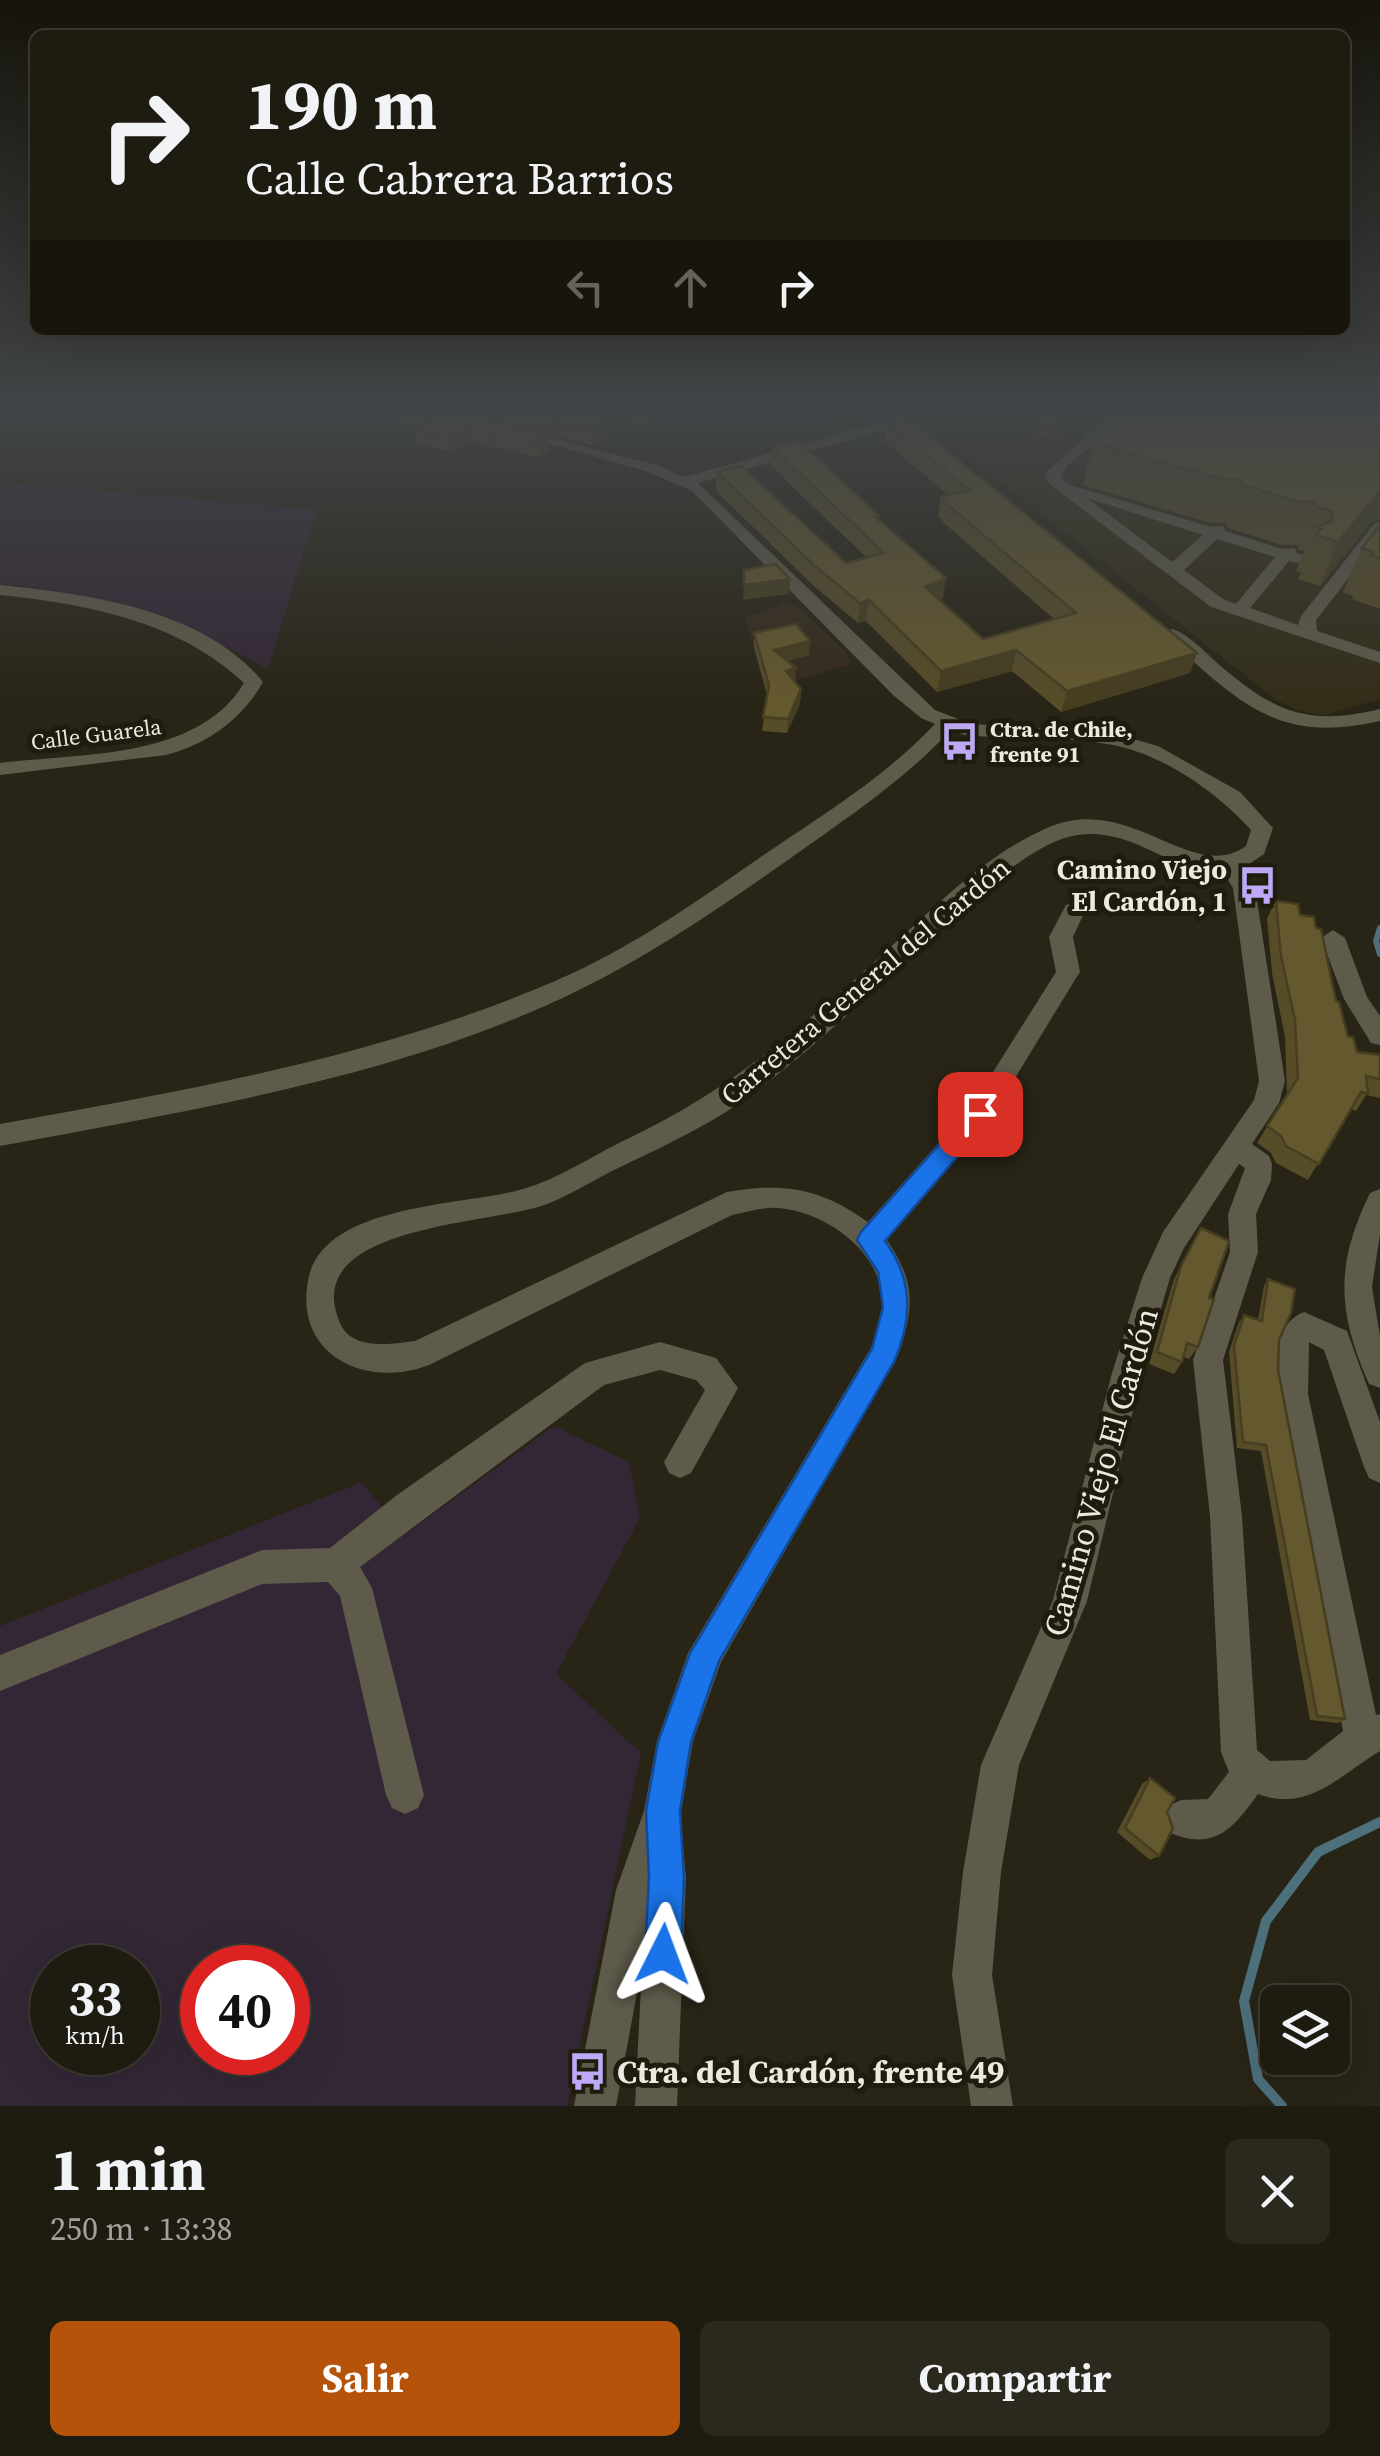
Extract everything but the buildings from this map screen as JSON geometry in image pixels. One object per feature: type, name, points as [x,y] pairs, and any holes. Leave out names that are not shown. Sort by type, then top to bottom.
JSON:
[{"type":"street","points":[[716,509],[922,710],[947,723],[989,734],[1119,740],[1168,758],[1232,797],[1262,828],[1260,843],[1254,851],[1229,863]]},
{"type":"street","points":[[1091,509],[1212,600],[1374,656],[1380,636]]},
{"type":"street","points":[[1137,509],[1297,556],[1240,611]]},
{"type":"street","points":[[1122,534],[1149,511]]},
{"type":"street","points":[[1308,633],[1307,620],[1380,527]]},
{"type":"street","points":[[1168,568],[1181,566],[1218,529]]},
{"type":"street","name":"Calle Guarela","points":[[0,590],[154,618],[241,666],[254,682],[247,697],[190,742],[166,749],[0,769]]},
{"type":"street","points":[[1151,618],[1283,720],[1347,726],[1380,715]]},
{"type":"street","points":[[0,1135],[137,1110],[382,1051],[495,1014],[542,994],[636,951],[713,901],[897,773],[947,723]]},
{"type":"street","name":"Carretera General del Cardón","points":[[595,2106],[636,1890],[663,1811],[675,1742],[706,1653],[884,1353],[897,1307],[890,1269],[870,1240],[816,1204],[777,1196],[727,1204],[418,1355],[379,1360],[342,1349],[323,1324],[319,1294],[332,1261],[356,1237],[397,1223],[467,1214],[528,1200],[705,1112],[764,1072],[974,887],[1057,832],[1079,825],[1111,827],[1191,861],[1229,863]]},
{"type":"street","name":"Camino Viejo El Cardón","points":[[992,2106],[972,1976],[982,1872],[1000,1765],[1070,1601],[1127,1373],[1156,1278],[1173,1242],[1266,1102],[1272,1080],[1244,888],[1229,863]]},
{"type":"street","points":[[870,1240],[980,1114],[1068,972],[1061,937],[1074,912]]},
{"type":"street","points":[[1333,938],[1356,999],[1380,1036]]},
{"type":"street","points":[[1236,1147],[1258,1164],[1257,1180],[1242,1214],[1244,1252],[1212,1340],[1208,1384],[1226,1516],[1237,1734],[1243,1764],[1276,1782],[1318,1775],[1345,1750],[1372,1736],[1293,1394],[1290,1362],[1296,1334],[1304,1324],[1336,1341],[1380,1468]]},
{"type":"street","points":[[1380,1201],[1356,1263],[1354,1280],[1355,1303],[1380,1374]]},
{"type":"street","points":[[0,1673],[262,1567],[336,1565],[425,1495],[596,1373],[660,1356],[706,1368],[723,1388],[680,1462]]},
{"type":"street","points":[[336,1565],[355,1588],[405,1794]]},
{"type":"street","points":[[1182,1820],[1217,1818],[1252,1772]]},
{"type":"street","name":"Carretera General del Cardón","points":[[656,2106],[666,1878],[663,1811]]},
{"type":"shaded area","points":[[0,509],[316,510],[268,669],[165,615],[23,585],[0,585]]},
{"type":"shaded area","points":[[1035,509],[1380,509],[1380,699],[1324,715],[1299,711],[1276,700]]},
{"type":"shaded area","points":[[782,601],[797,606],[845,651],[852,664],[793,681],[754,648],[745,616],[770,610]]},
{"type":"shaded area","points":[[554,1426],[629,1462],[640,1518],[556,1674],[641,1753],[567,2106],[0,2106],[0,1626],[362,1482],[404,1535]]},
{"type":"waterway","points":[[1380,928],[1376,941],[1380,954]]},
{"type":"waterway","points":[[1282,2106],[1258,2079],[1244,2001],[1266,1921],[1318,1852],[1380,1822]]},
{"type":"place","name":"Ctra. de Chile, frente 91","points":[[960,742]]},
{"type":"place","name":"Camino Viejo El Cardón, 1","points":[[1257,885]]},
{"type":"place","name":"Ctra. del Cardón, frente 49","points":[[587,2072]]},
{"type":"route","points":[[663,1954],[663,1811],[675,1742],[706,1653],[884,1353],[897,1307],[890,1269],[870,1240],[980,1114]]}]
